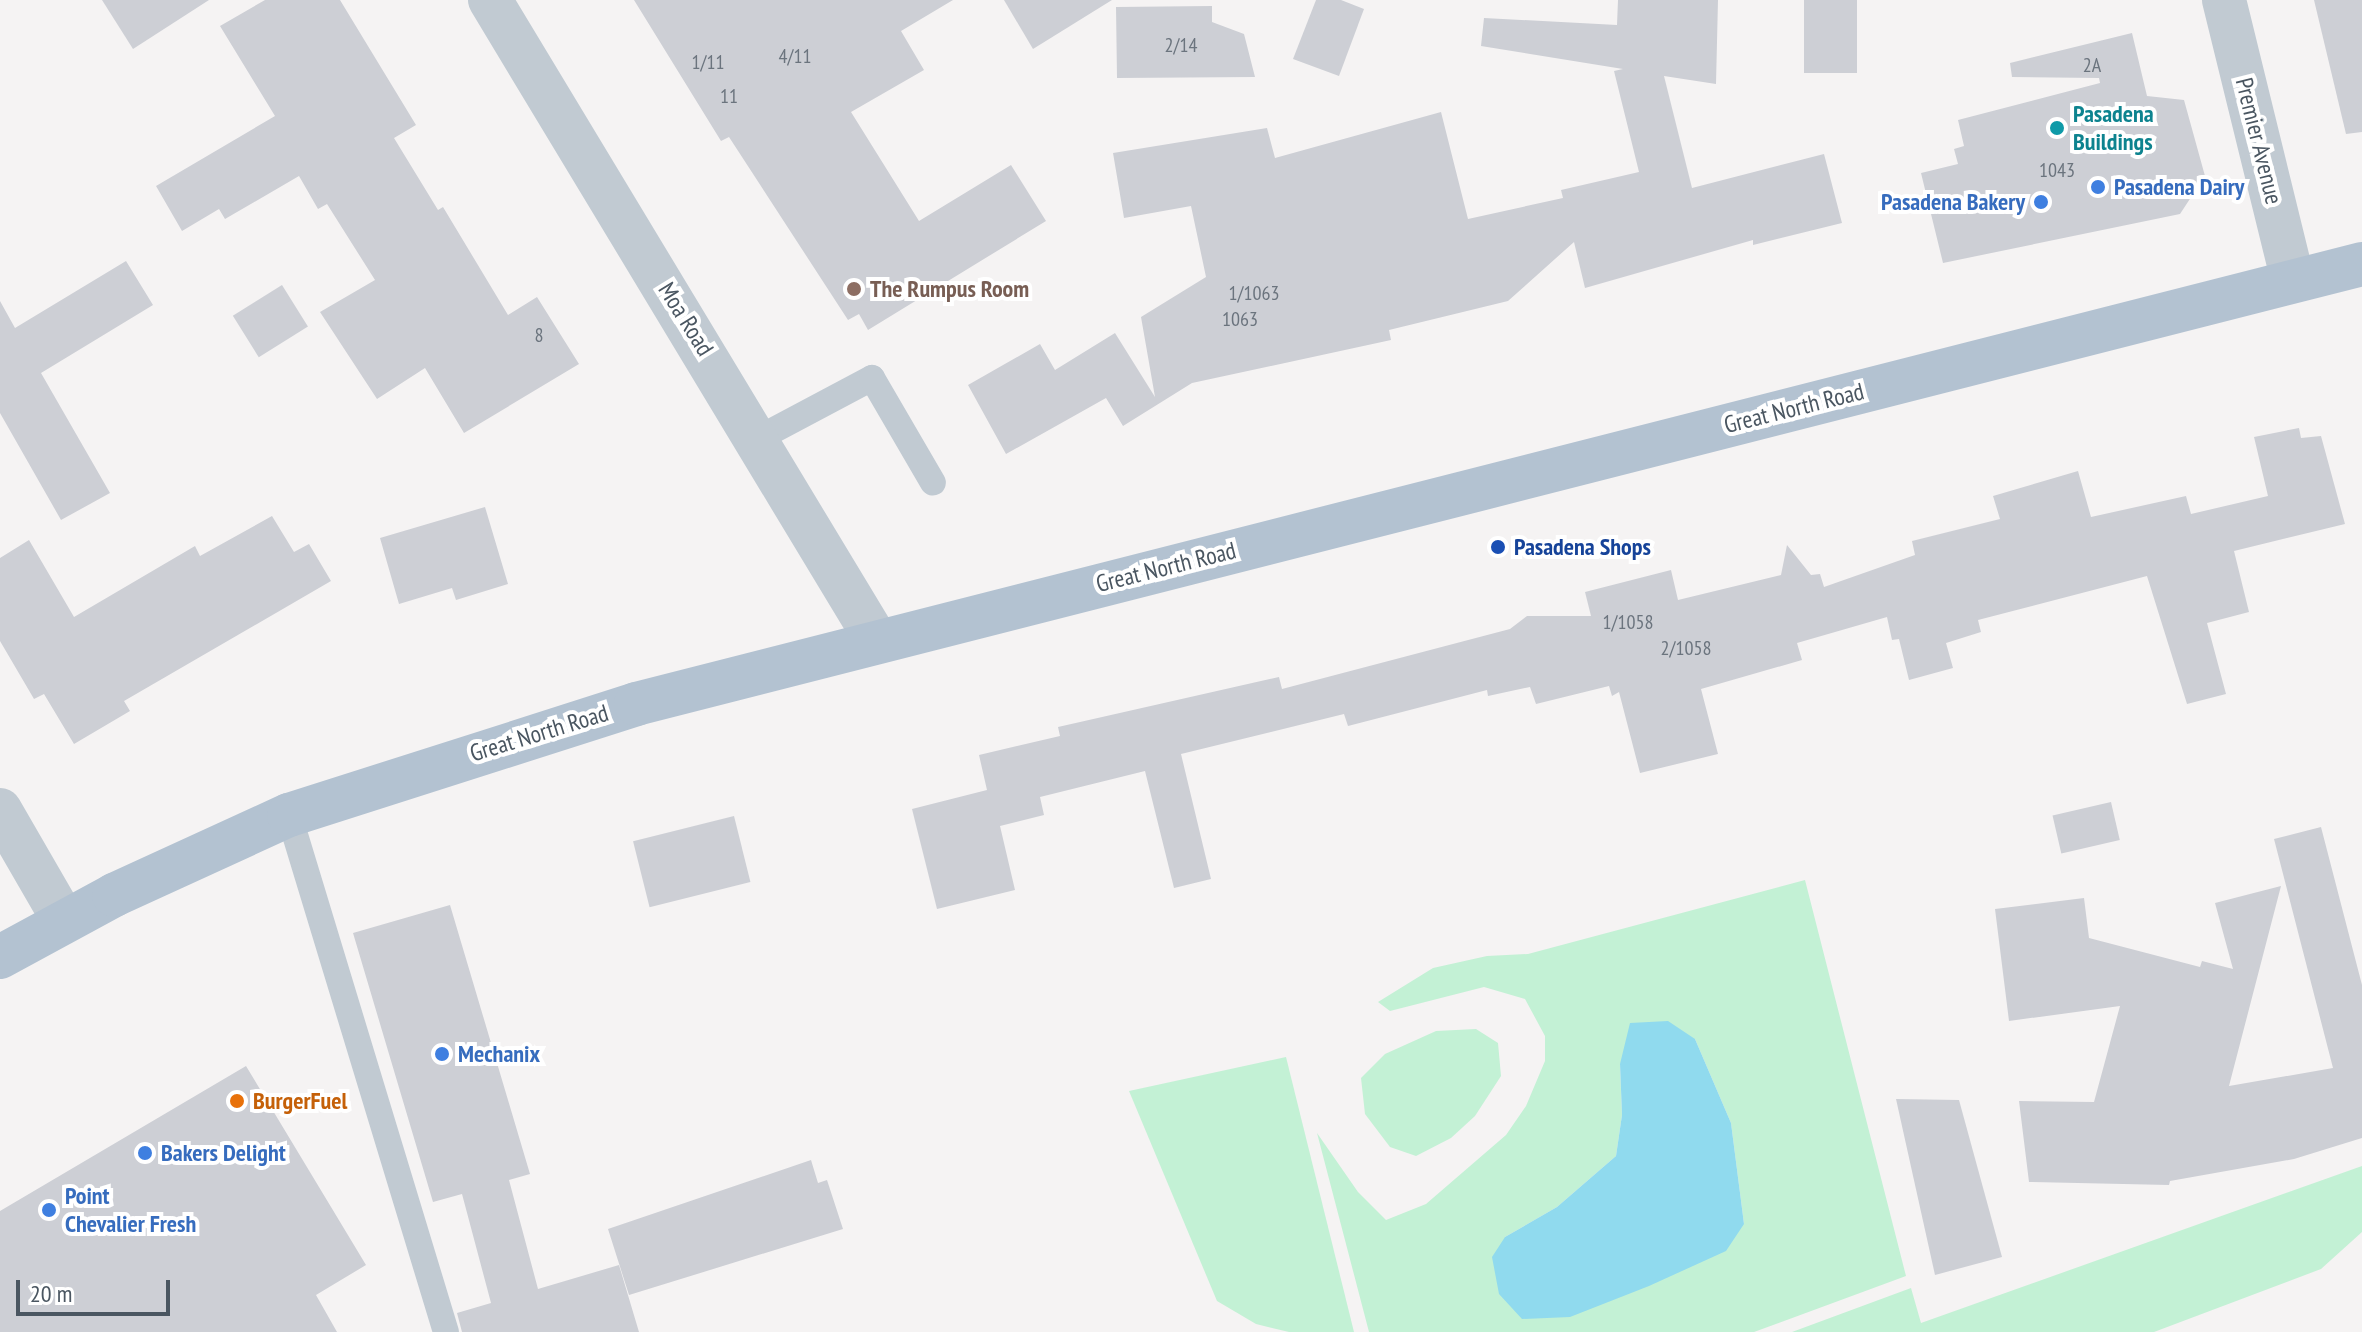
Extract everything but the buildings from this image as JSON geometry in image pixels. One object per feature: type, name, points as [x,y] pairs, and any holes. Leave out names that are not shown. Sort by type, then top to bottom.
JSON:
[{"type":"main road","name":"Great North Road","points":[[0,957],[64,921],[289,815],[636,704],[2362,264]]},
{"type":"street","name":"Moa Road","points":[[490,0],[759,438],[877,641]]},
{"type":"street","name":"Premier Avenue","points":[[2224,0],[2293,281]]},
{"type":"street","points":[[0,810],[64,921]]},
{"type":"lane","points":[[759,438],[872,378],[933,483]]},
{"type":"lane","points":[[289,815],[446,1332]]},
{"type":"green space","points":[[1805,880],[1906,1276],[1754,1332],[1369,1332],[1317,1133],[1358,1192],[1386,1220],[1426,1204],[1506,1135],[1526,1106],[1545,1061],[1545,1036],[1525,999],[1484,987],[1390,1011],[1378,1002],[1433,968],[1487,956],[1528,954]],"holes":[[[1695,1039],[1731,1123],[1744,1224],[1505,1237],[1557,1207],[1616,1156],[1622,1115],[1620,1064]]]},
{"type":"green space","points":[[1476,1029],[1498,1043],[1501,1076],[1475,1116],[1451,1138],[1416,1156],[1390,1147],[1365,1114],[1361,1078],[1385,1054],[1436,1031]]},
{"type":"green space","points":[[1286,1057],[1354,1332],[1289,1332],[1256,1324],[1217,1301],[1129,1091]]},
{"type":"green space","points":[[2362,1166],[2362,1232],[2321,1269],[2154,1332],[1792,1332],[1911,1288],[1921,1323]]},
{"type":"water","points":[[1668,1021],[1695,1039],[1731,1123],[1744,1224],[1726,1251],[1649,1286],[1570,1317],[1522,1319],[1499,1294],[1492,1257],[1505,1237],[1557,1207],[1616,1156],[1622,1115],[1620,1064],[1630,1023]]},
{"type":"place","name":"Pasadena Buildings","points":[[2057,128]]},
{"type":"place","name":"Pasadena Dairy","points":[[2098,187]]},
{"type":"place","name":"Pasadena Bakery","points":[[2041,202]]},
{"type":"place","name":"The Rumpus Room","points":[[854,289]]},
{"type":"place","name":"Pasadena Shops","points":[[1498,547]]},
{"type":"place","name":"Mechanix","points":[[442,1054]]},
{"type":"place","name":"BurgerFuel","points":[[237,1101]]},
{"type":"place","name":"Bakers Delight","points":[[145,1153]]},
{"type":"place","name":"Point Chevalier Fresh","points":[[49,1210]]}]
